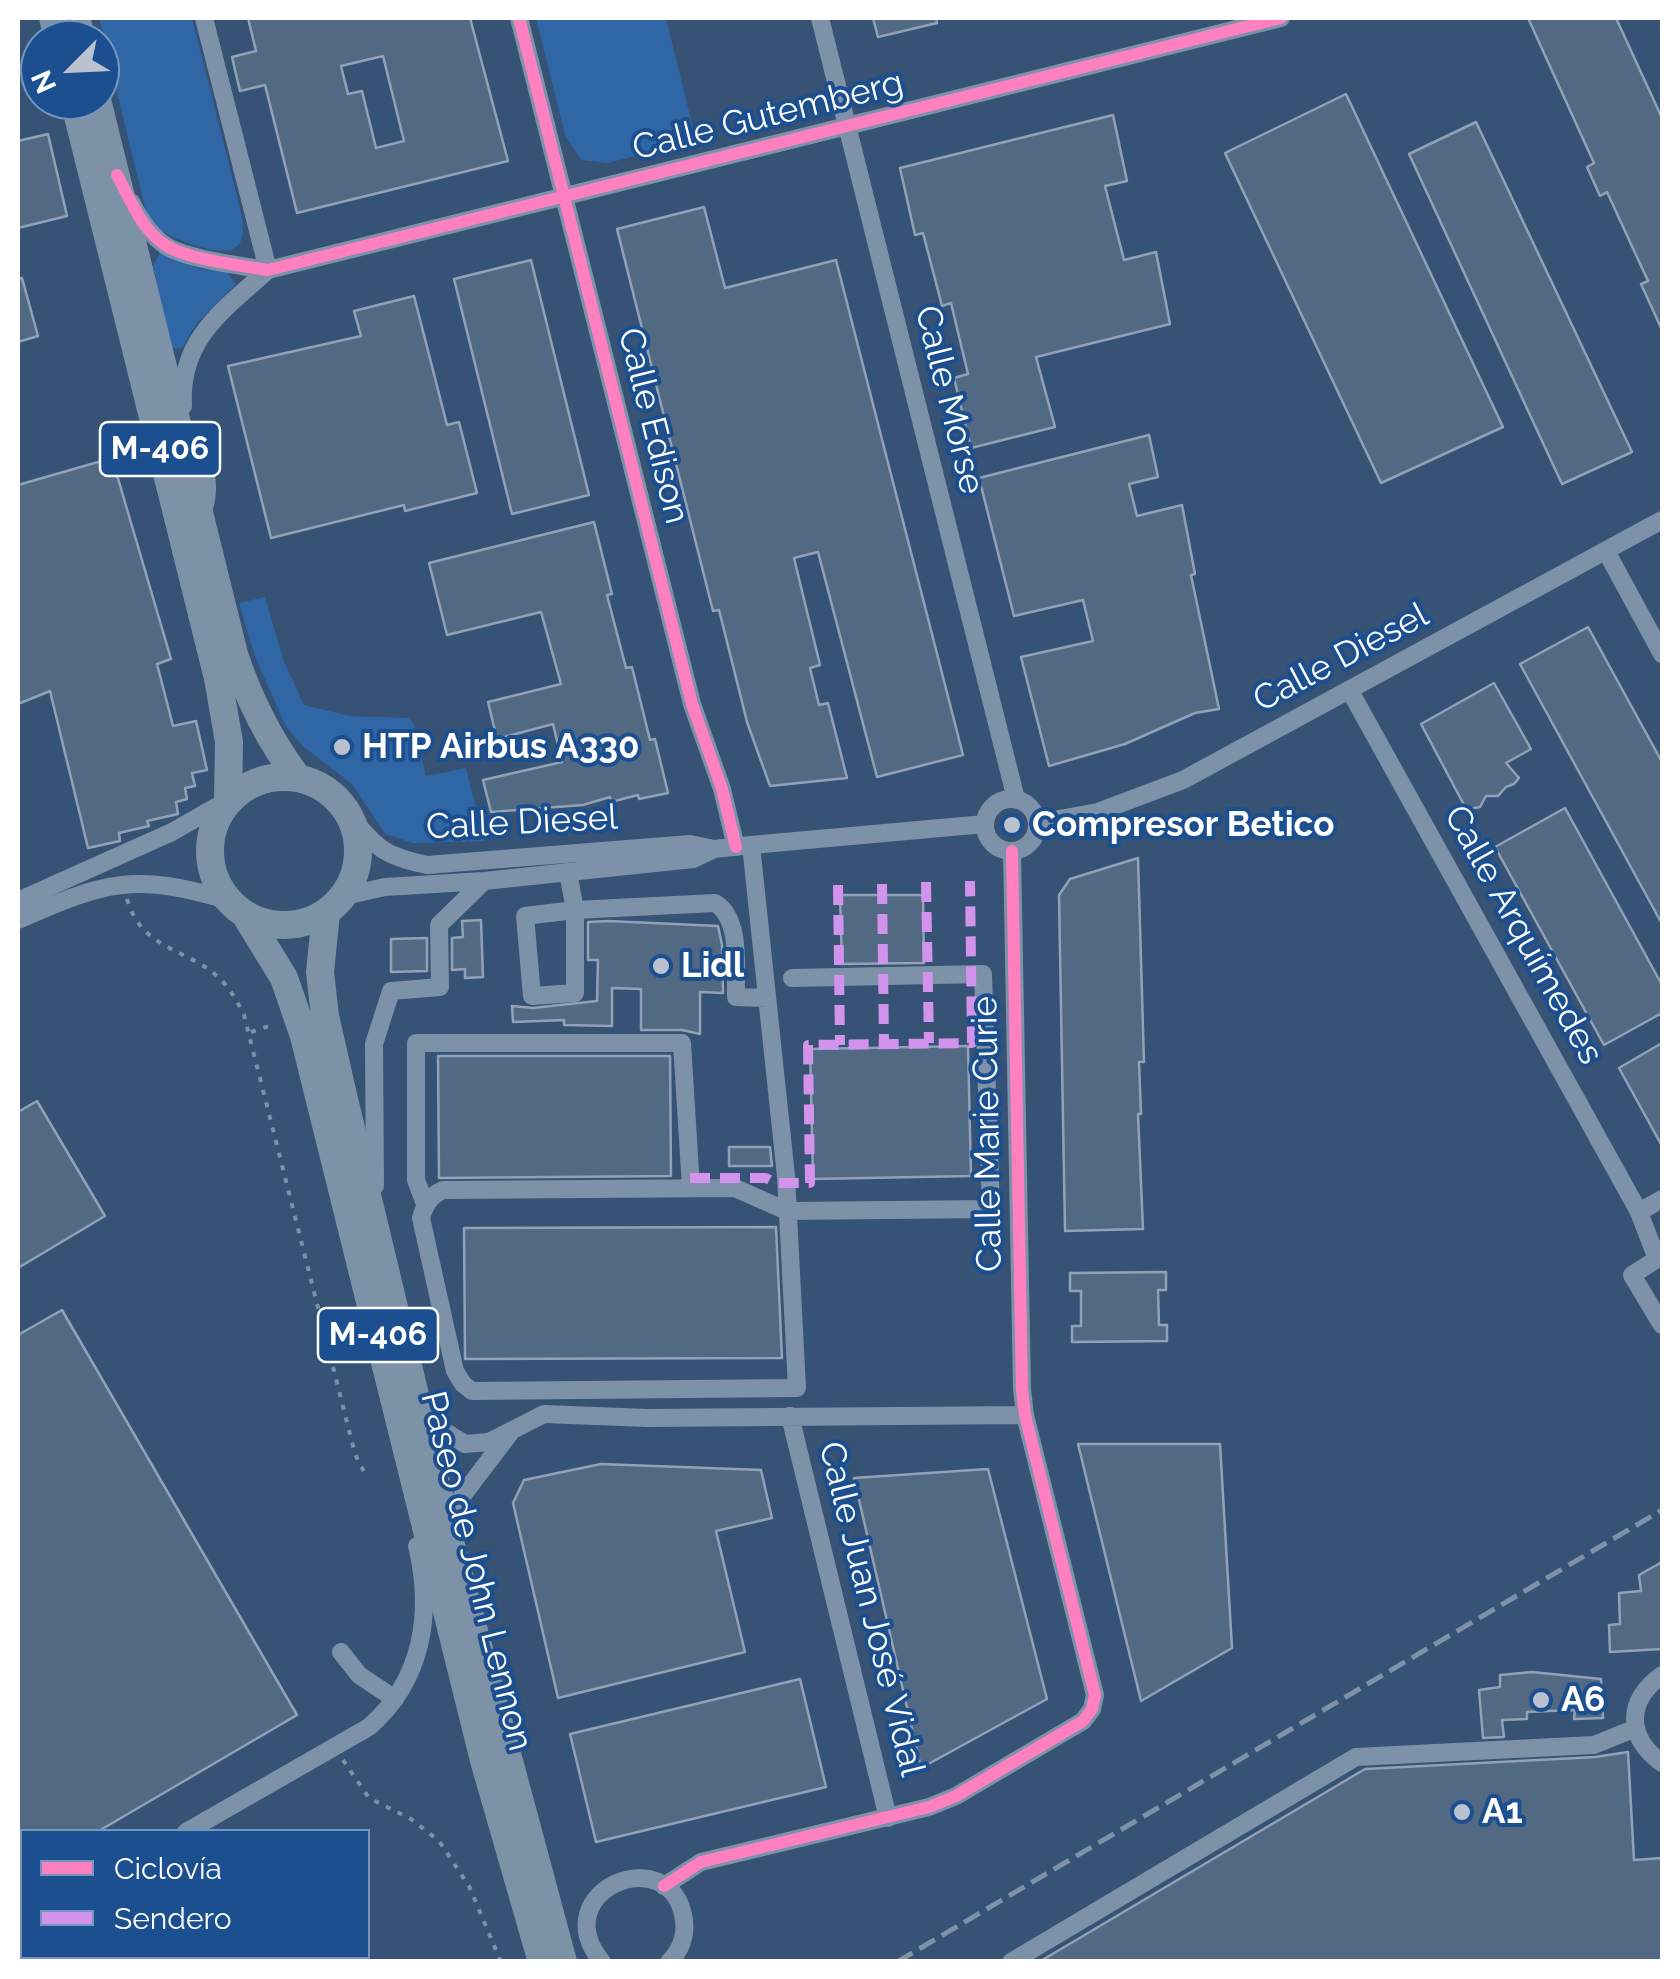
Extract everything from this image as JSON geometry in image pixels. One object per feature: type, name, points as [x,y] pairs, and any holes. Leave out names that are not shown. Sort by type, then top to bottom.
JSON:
[{"type":"highway","name":"M-406","points":[[79,120],[218,678],[229,742],[228,800],[217,816],[209,852],[212,874],[236,908]]},
{"type":"highway","name":"M-406","points":[[102,120],[246,691],[272,743],[297,777],[328,791],[350,816],[356,832],[357,865],[335,904]]},
{"type":"highway","points":[[228,800],[265,778],[297,777]]},
{"type":"highway","points":[[236,908],[268,925],[291,926],[335,904]]},
{"type":"highway","name":"Paseo de John Lennon","points":[[335,904],[320,972],[325,1016],[453,1553],[542,1962]]},
{"type":"highway","name":"Paseo de John Lennon","points":[[236,908],[284,978],[304,1036],[366,1284],[496,1762],[563,1962]]},
{"type":"street","points":[[204,18],[268,270]]},
{"type":"street","name":"Calle Edison","points":[[425,1204],[421,1218],[455,1371],[472,1391],[797,1388],[787,1211],[767,998],[744,846],[692,704],[519,18]]},
{"type":"street","name":"Calle Morse","points":[[820,18],[1016,799]]},
{"type":"street","name":"Calle Gutemberg","points":[[268,270],[1281,18]]},
{"type":"street","points":[[116,175],[142,222],[167,247],[268,270]]},
{"type":"street","points":[[185,444],[181,378],[196,342],[217,316],[268,270]]},
{"type":"street","name":"Calle Diesel","points":[[1037,823],[1098,812],[1183,780],[1662,520]]},
{"type":"street","points":[[1606,551],[1662,654]]},
{"type":"street","name":"Calle Arquímedes","points":[[1350,690],[1639,1212],[1660,1259]]},
{"type":"street","points":[[1016,799],[1030,808],[1037,823],[1031,842],[1012,851],[990,840],[985,824],[998,802],[1016,799]]},
{"type":"street","points":[[18,901],[172,832],[228,800]]},
{"type":"street","name":"Calle Diesel","points":[[350,816],[374,845],[394,858],[427,865],[690,844],[714,849],[985,824]]},
{"type":"street","name":"Calle Diesel","points":[[335,904],[385,887],[693,859],[714,849]]},
{"type":"street","name":"Calle Marie Curie","points":[[888,1818],[956,1796],[1083,1721],[1092,1709],[1095,1694],[1025,1415],[1022,1389],[1012,851]]},
{"type":"street","points":[[568,872],[576,910],[574,993],[532,996],[525,916],[576,910],[715,903],[732,924],[736,997],[767,998]]},
{"type":"street","points":[[378,1242],[372,1143],[374,1044],[391,991],[440,987],[438,924],[484,881]]},
{"type":"street","points":[[18,920],[109,884],[165,884],[236,908]]},
{"type":"street","points":[[691,1188],[682,1043],[416,1043],[416,1180],[425,1204],[443,1190],[735,1188],[787,1211],[990,1208],[983,974],[792,978]]},
{"type":"street","points":[[1639,1212],[1662,1199]]},
{"type":"street","points":[[1660,1259],[1632,1275],[1662,1325]]},
{"type":"street","points":[[191,1829],[370,1726],[396,1700],[414,1665],[420,1646],[425,1594],[422,1567],[376,1379],[366,1284]]},
{"type":"street","points":[[415,1388],[442,1430],[465,1444],[489,1442],[544,1414],[647,1418],[1025,1415]]},
{"type":"street","name":"Calle Juan José Vidal","points":[[790,1416],[888,1818]]},
{"type":"street","points":[[453,1553],[462,1496],[516,1425]]},
{"type":"street","points":[[341,1652],[359,1675],[396,1700]]},
{"type":"street","points":[[1662,1675],[1644,1690],[1636,1707],[1636,1728],[1646,1751],[1662,1764]]},
{"type":"street","points":[[1010,1962],[1356,1757],[1594,1745],[1636,1728]]},
{"type":"street","points":[[664,1886],[700,1862],[888,1818]]},
{"type":"street","points":[[602,1962],[588,1936],[587,1919],[602,1890],[632,1877],[664,1886],[682,1911],[682,1942],[669,1962]]},
{"type":"path","points":[[125,893],[137,922],[150,937],[221,979],[234,996],[250,1032],[355,1454],[365,1474]]},
{"type":"path","points":[[250,1032],[283,1022]]},
{"type":"path","points":[[340,1754],[369,1798],[412,1820],[439,1841],[468,1886],[501,1962]]},
{"type":"shaded area","points":[[192,18],[242,216],[241,240],[231,250],[213,250],[172,237],[146,212],[120,105],[120,20],[99,20]]},
{"type":"shaded area","points":[[536,18],[666,18],[696,140],[608,163],[581,160],[565,135]]},
{"type":"shaded area","points":[[160,253],[200,269],[227,272],[236,284],[197,323],[182,348],[175,349],[170,344],[153,266]]},
{"type":"shaded area","points":[[265,597],[283,659],[304,705],[350,716],[408,718],[413,722],[426,776],[466,768],[484,841],[413,843],[385,834],[352,784],[305,748],[286,727],[254,654],[239,603]]},
{"type":"building","points":[[248,18],[470,18],[508,161],[297,213],[265,85],[240,91],[232,57],[256,51]],"holes":[[[383,56],[404,141],[376,148],[362,91],[348,94],[341,66]]]},
{"type":"building","points":[[873,18],[936,18],[937,23],[878,37]]},
{"type":"building","points":[[1528,18],[1616,18],[1662,118],[1662,330],[1641,284],[1648,281],[1607,192],[1600,196],[1587,167],[1594,163]]},
{"type":"building","points":[[1346,94],[1503,427],[1381,483],[1225,153]]},
{"type":"building","points":[[1113,115],[1127,181],[1105,186],[1124,260],[1156,252],[1170,324],[1036,357],[1055,427],[971,448],[954,378],[968,374],[951,303],[942,306],[923,233],[915,235],[900,168]]},
{"type":"building","points":[[1476,122],[1632,452],[1562,484],[1409,154]]},
{"type":"building","points":[[48,134],[67,216],[18,228],[18,141]]},
{"type":"building","points":[[704,207],[725,288],[836,260],[963,755],[877,777],[818,552],[794,558],[820,665],[810,668],[819,705],[828,703],[847,778],[770,786],[747,722],[719,610],[713,611],[617,229]]},
{"type":"building","points":[[531,260],[589,495],[512,514],[454,279]]},
{"type":"building","points":[[22,278],[38,336],[18,342],[18,279]]},
{"type":"building","points":[[414,296],[447,425],[459,422],[477,493],[405,511],[404,505],[271,538],[228,366],[361,336],[354,311]]},
{"type":"building","points":[[1149,435],[1158,477],[1129,484],[1137,516],[1182,505],[1195,574],[1191,575],[1219,709],[1195,713],[1125,744],[1049,766],[1021,657],[1093,641],[1083,600],[1014,616],[979,478]]},
{"type":"building","points":[[112,458],[171,659],[157,664],[173,726],[196,721],[207,770],[192,773],[195,786],[185,788],[187,799],[176,802],[178,814],[119,833],[120,841],[88,848],[50,691],[18,704],[18,485]]},
{"type":"building","points":[[594,522],[626,668],[632,667],[668,793],[491,812],[483,780],[562,762],[553,724],[497,739],[488,702],[561,684],[541,612],[447,635],[429,563]]},
{"type":"building","points":[[1588,627],[1662,762],[1662,924],[1520,664]]},
{"type":"building","points":[[1494,683],[1531,749],[1506,763],[1519,778],[1514,784],[1498,796],[1486,796],[1480,807],[1470,809],[1463,803],[1421,724]]},
{"type":"building","points":[[1565,808],[1662,985],[1662,1013],[1604,1045],[1495,847]]},
{"type":"building","points":[[1138,858],[1144,1062],[1139,1062],[1138,1114],[1143,1229],[1065,1231],[1059,895],[1070,879]]},
{"type":"building","points":[[840,895],[923,895],[924,963],[842,964]]},
{"type":"building","points":[[481,920],[483,977],[465,978],[465,969],[452,970],[452,938],[463,937],[462,921]]},
{"type":"building","name":"Lidl","points":[[588,922],[718,926],[723,993],[700,992],[700,1034],[641,1030],[641,989],[612,988],[612,1026],[564,1025],[564,1020],[513,1022],[512,1006],[533,1008],[597,1001],[598,960],[588,960]]},
{"type":"building","points":[[427,938],[427,971],[391,972],[391,939]]},
{"type":"building","points":[[1662,1043],[1662,1146],[1619,1068]]},
{"type":"building","points":[[968,1046],[971,1176],[813,1179],[810,1049]]},
{"type":"building","points":[[438,1056],[670,1056],[671,1176],[439,1178]]},
{"type":"building","points":[[37,1101],[105,1216],[18,1268],[18,1112]]},
{"type":"building","points":[[729,1147],[770,1147],[772,1166],[729,1166]]},
{"type":"building","points":[[776,1227],[782,1358],[465,1359],[464,1228]]},
{"type":"building","points":[[1166,1272],[1166,1290],[1158,1290],[1159,1325],[1167,1325],[1167,1341],[1072,1342],[1072,1326],[1081,1326],[1081,1291],[1070,1291],[1070,1273]]},
{"type":"building","points":[[62,1310],[297,1715],[102,1829],[18,1832],[18,1335]]},
{"type":"building","points":[[1078,1444],[1220,1444],[1232,1648],[1141,1701]]},
{"type":"building","points":[[601,1464],[761,1470],[772,1518],[716,1531],[745,1652],[558,1698],[513,1503],[524,1480]]},
{"type":"building","points":[[988,1469],[1047,1699],[921,1768],[854,1478]]},
{"type":"building","points":[[1662,1562],[1662,1649],[1610,1652],[1609,1625],[1620,1624],[1619,1593],[1641,1591],[1639,1575]]},
{"type":"building","name":"A6","points":[[1532,1672],[1601,1679],[1603,1718],[1574,1719],[1575,1710],[1527,1712],[1527,1719],[1502,1720],[1504,1737],[1483,1738],[1479,1690],[1500,1687],[1500,1675]]},
{"type":"building","points":[[800,1679],[826,1787],[596,1842],[570,1734]]},
{"type":"building","name":"A1","points":[[1628,1752],[1634,1860],[1662,1858],[1662,1962],[1039,1962],[1365,1769]]},
{"type":"railway","points":[[897,1962],[1662,1510]]},
{"type":"marked path","points":[[690,1178],[766,1178],[775,1183],[810,1183],[808,1045],[972,1043],[970,881]]},
{"type":"marked path","points":[[926,882],[929,1043]]},
{"type":"marked path","points":[[882,884],[884,1044]]},
{"type":"marked path","points":[[838,885],[840,1045]]},
{"type":"cycle path","points":[[519,18],[692,704],[722,789],[736,847]]},
{"type":"cycle path","points":[[117,175],[144,223],[167,246],[201,258],[268,270],[1281,18]]},
{"type":"cycle path","points":[[664,1886],[701,1862],[929,1807],[956,1796],[1083,1721],[1092,1709],[1095,1695],[1025,1415],[1022,1389],[1012,851]]},
{"type":"place","name":"HTP Airbus A330","points":[[342,747]]},
{"type":"place","name":"Compresor Betico","points":[[1012,825]]},
{"type":"place","name":"Lidl","points":[[661,966]]},
{"type":"place","name":"A6","points":[[1541,1700]]},
{"type":"place","name":"A1","points":[[1462,1812]]}]
